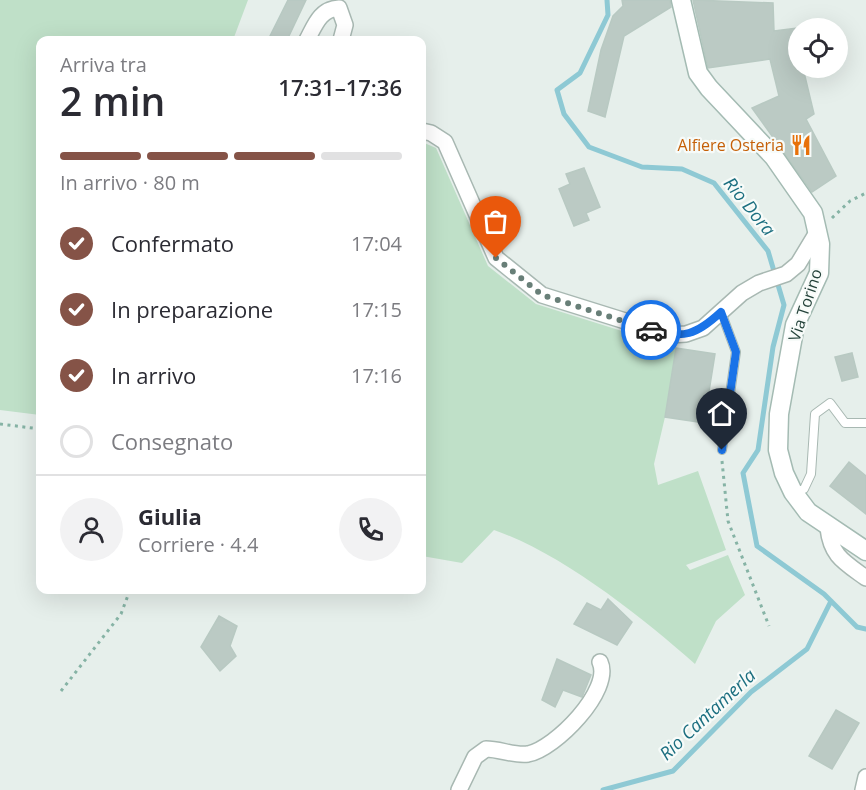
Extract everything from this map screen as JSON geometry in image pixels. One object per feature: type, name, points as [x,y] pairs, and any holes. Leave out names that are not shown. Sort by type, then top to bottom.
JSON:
[{"type":"street","name":"Via Torino","points":[[681,0],[698,73],[709,88],[774,157],[813,213],[817,226],[819,273],[795,325],[779,414],[778,450],[784,473],[793,492],[808,512],[828,528],[866,551]]},
{"type":"street","points":[[309,36],[323,13],[330,8],[339,8],[345,25],[342,36]]},
{"type":"street","points":[[426,132],[445,142],[496,258],[542,295],[670,335],[686,334],[703,328],[759,283],[786,274],[798,264],[817,226]]},
{"type":"street","points":[[828,528],[830,544],[836,555],[866,578]]},
{"type":"street","points":[[459,790],[476,757],[486,749],[529,753],[563,735],[601,681],[603,669],[600,662]]},
{"type":"street","points":[[863,790],[866,777]]},
{"type":"lane","points":[[721,312],[736,352],[722,450]]},
{"type":"lane","points":[[793,492],[804,489],[810,474],[815,414],[830,404],[844,423],[866,423]]},
{"type":"path","points":[[817,226],[836,216],[850,201],[866,193]]},
{"type":"path","points":[[0,424],[36,428]]},
{"type":"path","points":[[722,450],[721,474],[728,520],[769,626]]},
{"type":"path","points":[[61,691],[121,614],[128,594]]},
{"type":"green space","points":[[0,0],[248,0],[234,36],[36,36],[36,414],[0,410]]},
{"type":"green space","points":[[426,144],[436,148],[488,266],[536,304],[676,348],[665,417],[654,464],[658,485],[698,471],[726,550],[686,565],[690,570],[728,555],[745,595],[716,621],[695,664],[651,626],[600,588],[520,540],[494,530],[462,563],[426,557]]},
{"type":"building","points":[[288,0],[306,0],[289,36],[270,36]]},
{"type":"building","points":[[622,0],[670,0],[671,7],[624,36],[605,117],[588,111],[601,50],[613,16],[623,6]]},
{"type":"building","points":[[693,0],[773,3],[774,31],[788,29],[788,78],[805,78],[814,114],[806,119],[836,176],[812,192],[752,108],[779,96],[770,59],[708,68]]},
{"type":"building","points":[[584,168],[600,207],[586,213],[589,220],[574,226],[559,189],[570,184],[566,174]]},
{"type":"building","points":[[676,348],[715,354],[704,423],[665,417]]},
{"type":"building","points":[[852,353],[858,377],[842,381],[835,357]]},
{"type":"building","points":[[849,462],[866,476],[866,514],[830,486]]},
{"type":"building","points":[[608,599],[632,622],[617,645],[574,624],[587,603],[601,610]]},
{"type":"building","points":[[219,616],[237,626],[230,646],[236,656],[220,671],[201,647]]},
{"type":"building","points":[[557,659],[591,675],[582,697],[563,690],[555,707],[542,700]]},
{"type":"building","points":[[836,710],[859,723],[832,769],[809,756]]},
{"type":"waterway","name":"Rio Dora","points":[[607,0],[608,15],[580,73],[557,90],[564,114],[589,147],[642,167],[682,169],[714,183],[768,251],[784,305],[773,347],[758,450],[743,473],[757,546],[824,594],[857,627],[866,629]]},
{"type":"waterway","name":"Rio Cantamerla","points":[[603,790],[673,771],[751,692],[807,649],[831,601]]},
{"type":"way so far","points":[[496,258],[542,295],[651,330]]},
{"type":"place","name":"Alfiere Osteria","points":[[801,145]]},
{"type":"route","points":[[651,330],[678,336],[686,334],[703,328],[721,312],[736,352],[722,450]]}]
